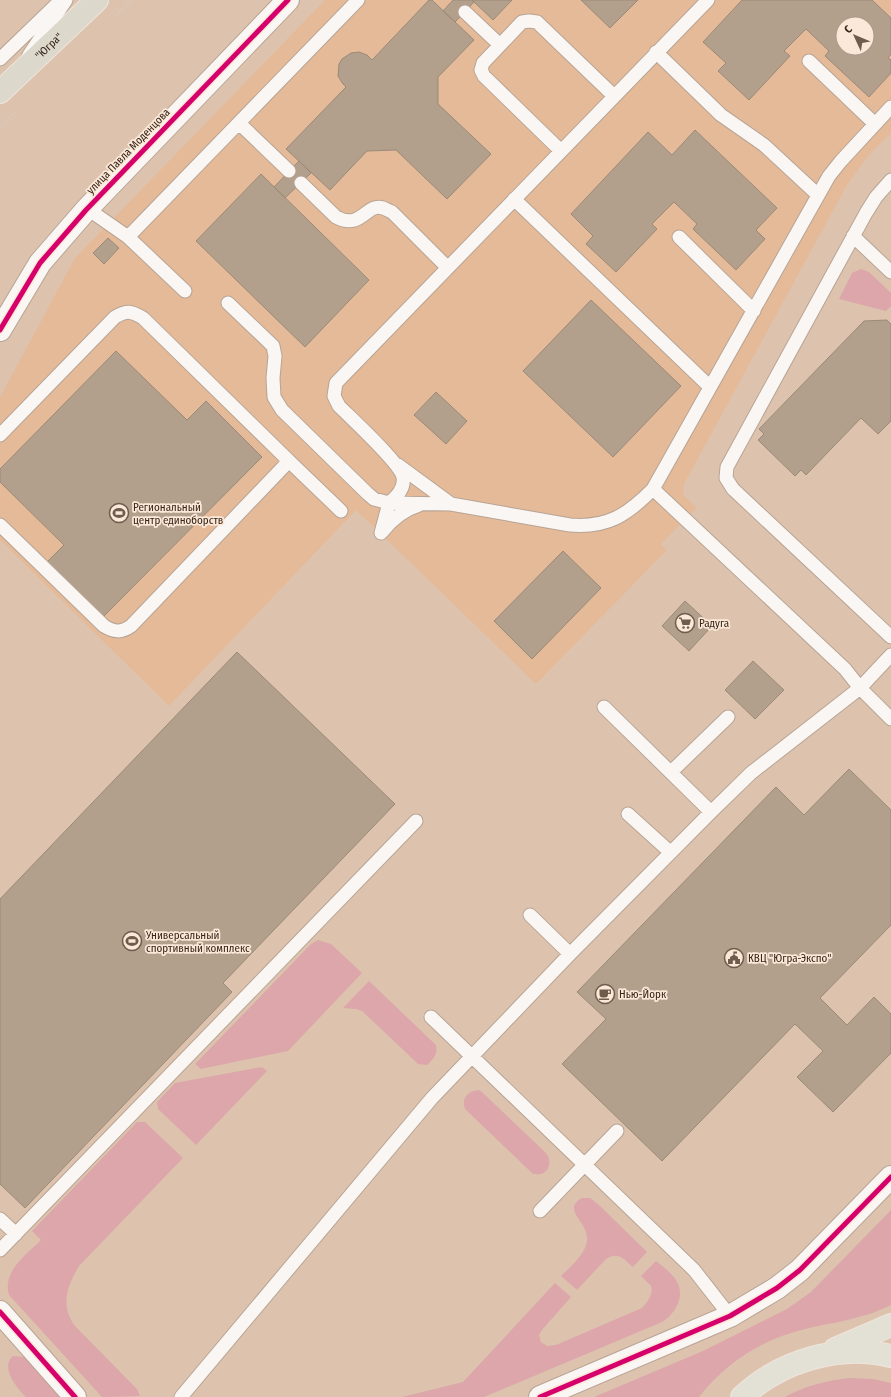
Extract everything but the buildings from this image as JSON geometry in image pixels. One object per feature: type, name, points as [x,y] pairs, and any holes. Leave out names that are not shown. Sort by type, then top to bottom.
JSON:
[{"type":"highway","name":"\"Югра\"","points":[[4,89],[97,0]]},
{"type":"main road","points":[[812,1359],[891,1325]]},
{"type":"main road","points":[[742,1397],[771,1375],[792,1365],[812,1359],[833,1354],[859,1352],[891,1356]]},
{"type":"street","name":"улица Павла Моденцова","points":[[0,330],[40,263],[86,210],[288,0]]},
{"type":"street","points":[[540,1397],[730,1316],[777,1288],[800,1270],[891,1177]]},
{"type":"street","points":[[0,1312],[75,1397]]},
{"type":"lane","points":[[0,59],[61,0]]},
{"type":"lane","points":[[4,89],[66,0]]},
{"type":"lane","points":[[128,237],[358,0]]},
{"type":"lane","points":[[451,504],[396,463],[339,406],[334,396],[336,383],[704,1]]},
{"type":"lane","points":[[465,12],[500,45]]},
{"type":"lane","points":[[561,151],[484,76],[481,70],[483,63],[522,22],[537,22],[614,96]]},
{"type":"lane","points":[[656,52],[721,115],[764,145],[818,195]]},
{"type":"lane","points":[[809,61],[875,124]]},
{"type":"lane","points":[[228,303],[273,346],[275,356],[273,378],[274,398],[282,410],[374,499],[389,502],[451,504],[570,525],[586,526],[614,519],[627,512],[653,489],[818,195],[841,161],[891,107]]},
{"type":"lane","points":[[239,123],[289,171]]},
{"type":"lane","points":[[891,180],[876,197],[853,236],[726,467],[726,478],[733,490],[891,637]]},
{"type":"lane","points":[[301,183],[336,217],[344,221],[351,222],[375,208],[382,207],[392,212],[448,267]]},
{"type":"lane","points":[[514,198],[710,387]]},
{"type":"lane","points":[[86,210],[108,222],[128,237],[185,291]]},
{"type":"lane","points":[[853,236],[891,272]]},
{"type":"lane","points":[[679,237],[754,311]]},
{"type":"lane","points":[[0,435],[115,317],[125,312],[135,314],[143,318],[341,511]]},
{"type":"lane","points":[[0,525],[104,626],[111,631],[124,630],[136,620],[289,461]]},
{"type":"lane","points":[[396,463],[403,476],[403,485],[398,495],[389,502],[381,533],[400,514],[409,508],[428,504]]},
{"type":"lane","points":[[653,489],[839,664],[860,688],[891,719]]},
{"type":"lane","points":[[181,1397],[432,1098],[471,1056],[711,812],[751,774],[860,688],[891,655]]},
{"type":"lane","points":[[604,707],[711,812]]},
{"type":"lane","points":[[671,772],[728,717]]},
{"type":"lane","points":[[628,814],[670,852]]},
{"type":"lane","points":[[0,1250],[416,821]]},
{"type":"lane","points":[[530,915],[570,954]]},
{"type":"lane","points":[[431,1017],[694,1270],[730,1316]]},
{"type":"lane","points":[[540,1211],[617,1131]]},
{"type":"lane","points":[[0,1219],[16,1234]]},
{"type":"shaded area","points":[[325,0],[891,0],[891,133],[869,155],[847,185],[684,484],[683,495],[697,508],[661,544],[667,550],[536,684],[356,510],[169,706],[0,540],[0,397],[75,258]]},
{"type":"shaded area","points":[[861,269],[869,272],[891,293],[891,306],[886,311],[839,299],[852,273]]},
{"type":"shaded area","points":[[318,940],[331,944],[362,973],[288,1051],[201,1069],[195,1064],[311,944]]},
{"type":"shaded area","points":[[369,981],[436,1045],[435,1056],[427,1065],[418,1064],[362,1011],[343,1008]]},
{"type":"shaded area","points":[[262,1067],[267,1071],[196,1145],[158,1109],[157,1102],[175,1083]]},
{"type":"shaded area","points":[[479,1090],[546,1153],[549,1158],[549,1166],[545,1172],[541,1174],[532,1173],[465,1109],[464,1102],[466,1096]]},
{"type":"shaded area","points":[[137,1122],[145,1122],[183,1158],[79,1266],[71,1281],[67,1296],[70,1318],[75,1326],[137,1389],[140,1396],[102,1397],[9,1295],[9,1278],[12,1271],[22,1258],[41,1240],[32,1231]]},
{"type":"shaded area","points":[[582,1198],[590,1198],[599,1205],[647,1252],[633,1267],[621,1257],[614,1256],[606,1259],[577,1290],[561,1276],[577,1260],[586,1246],[587,1234],[577,1217],[574,1207]]},
{"type":"shaded area","points":[[891,1210],[891,1305],[866,1315],[812,1327],[774,1339],[733,1363],[710,1384],[699,1397],[594,1397],[703,1351],[787,1309],[811,1292]]},
{"type":"shaded area","points":[[656,1261],[673,1276],[677,1282],[680,1295],[679,1301],[672,1313],[662,1322],[484,1397],[402,1397],[463,1382],[555,1283],[571,1297],[539,1335],[541,1342],[547,1346],[556,1345],[642,1308],[650,1298],[652,1289],[641,1276]]},
{"type":"shaded area","points":[[13,1356],[24,1357],[60,1397],[26,1397],[14,1383],[9,1371],[9,1361]]},
{"type":"shaded area","points":[[849,1378],[873,1379],[891,1383],[891,1397],[785,1397],[816,1384]]},
{"type":"cycle path","points":[[0,330],[40,263],[86,210],[288,0]]},
{"type":"cycle path","points":[[540,1397],[730,1316],[777,1288],[800,1270],[891,1177]]},
{"type":"cycle path","points":[[0,1312],[75,1397]]},
{"type":"place","name":"Региональный центр единоборств","points":[[119,513]]},
{"type":"place","name":"Радуга","points":[[685,623]]},
{"type":"place","name":"Универсальный спортивный комплекс","points":[[132,941]]},
{"type":"place","name":"КВЦ \"Югра-Экспо\"","points":[[734,958]]},
{"type":"place","name":"Нью-Йорк","points":[[605,994]]}]
